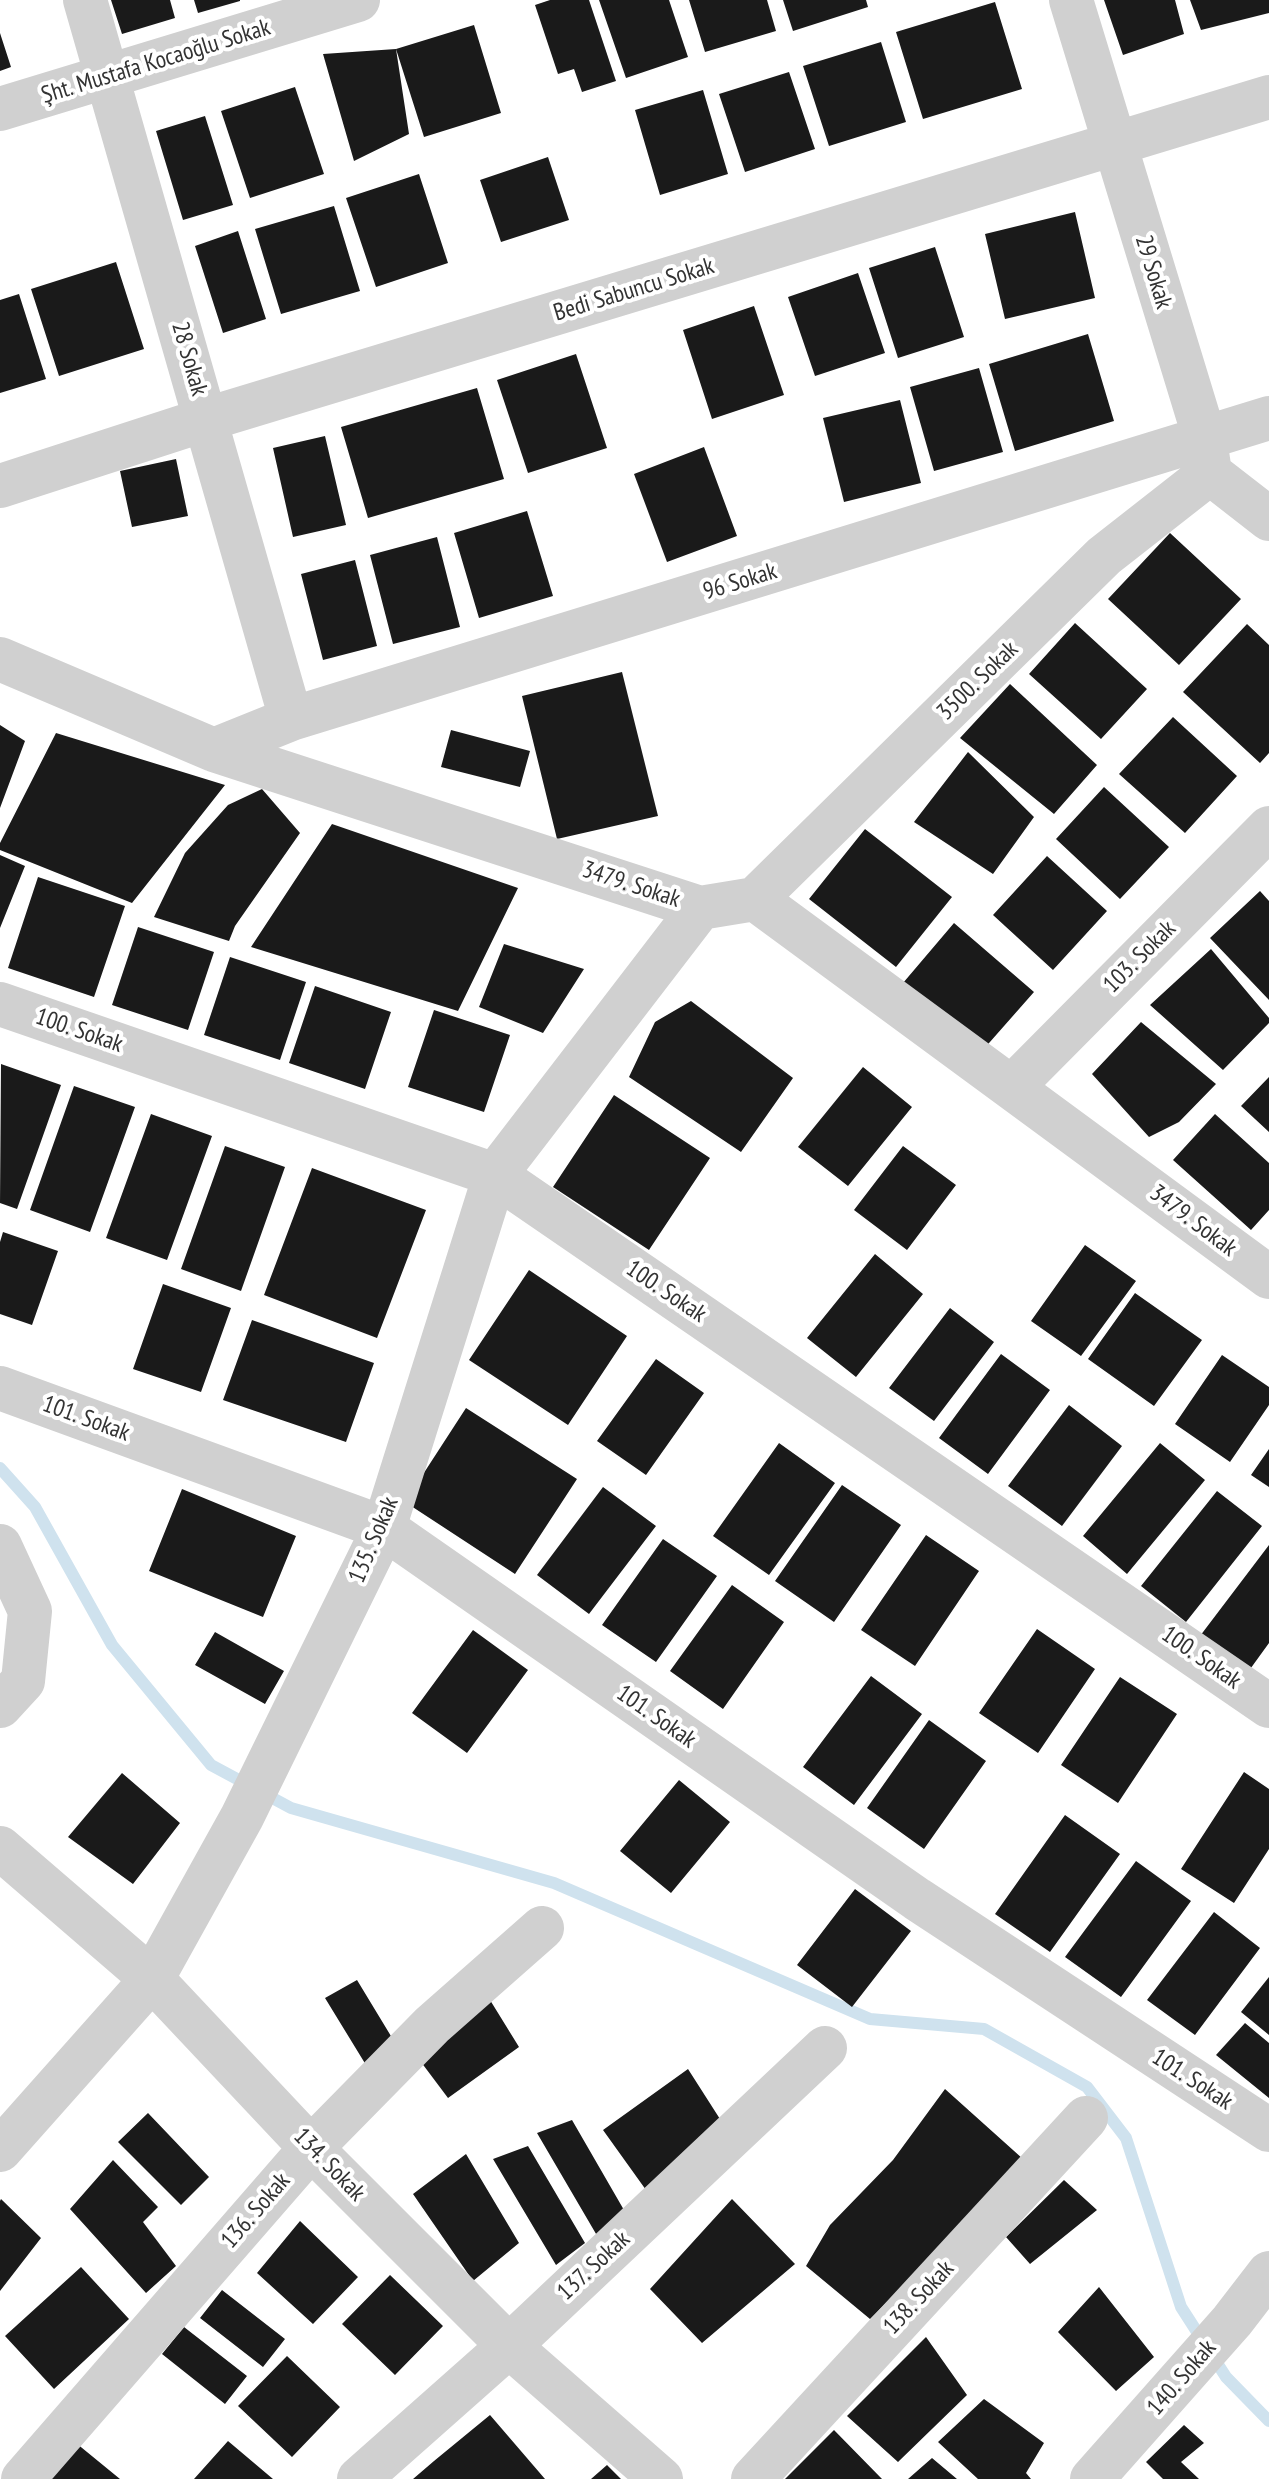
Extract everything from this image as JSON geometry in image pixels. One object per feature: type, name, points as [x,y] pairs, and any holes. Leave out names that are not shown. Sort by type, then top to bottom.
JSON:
[{"type":"street","name":"28 Sokak","points":[[85,0],[291,719]]},
{"type":"street","name":"Şht. Mustafa Kocaoğlu Sokak","points":[[0,109],[358,0]]},
{"type":"street","name":"29 Sokak","points":[[1071,0],[1207,456]]},
{"type":"street","name":"Bedi Sabuncu Sokak","points":[[0,486],[207,419],[1269,97]]},
{"type":"street","name":"96 Sokak","points":[[214,750],[291,719],[1207,456],[1269,418]]},
{"type":"street","points":[[1207,456],[1269,519]]},
{"type":"street","name":"3500. Sokak","points":[[755,899],[1207,456]]},
{"type":"street","name":"3479. Sokak","points":[[0,659],[214,750],[700,908],[755,899],[1269,1276]]},
{"type":"street","name":"103. Sokak","points":[[1012,1087],[1269,828]]},
{"type":"street","name":"135. Sokak","points":[[0,2150],[152,1979],[242,1817],[384,1528],[495,1175],[700,908]]},
{"type":"street","name":"100. Sokak","points":[[0,1004],[495,1175],[1269,1706]]},
{"type":"street","name":"101. Sokak","points":[[0,1388],[384,1528],[917,1899],[1269,2130]]},
{"type":"street","points":[[0,1546],[30,1611],[23,1681],[0,1706]]},
{"type":"street","name":"134. Sokak","points":[[0,1848],[152,1979],[311,2148],[509,2346],[661,2479]]},
{"type":"street","name":"136. Sokak","points":[[23,2479],[311,2148],[432,2025],[542,1928]]},
{"type":"street","name":"137. Sokak","points":[[359,2479],[509,2346],[825,2048]]},
{"type":"street","name":"138. Sokak","points":[[753,2479],[1086,2118]]},
{"type":"street","name":"140. Sokak","points":[[1092,2479],[1232,2321],[1269,2273]]},
{"type":"building","points":[[111,0],[170,0],[175,18],[122,34]]},
{"type":"building","points":[[194,0],[240,0],[240,1],[198,13]]},
{"type":"building","points":[[550,0],[589,0],[616,81],[582,92],[574,69],[558,74],[535,5]]},
{"type":"building","points":[[599,0],[669,0],[688,57],[626,78]]},
{"type":"building","points":[[689,0],[767,0],[776,31],[705,52]]},
{"type":"building","points":[[783,0],[866,0],[868,7],[793,31]]},
{"type":"building","points":[[1104,0],[1175,0],[1184,34],[1123,55]]},
{"type":"building","points":[[1190,0],[1269,0],[1269,13],[1201,30]]},
{"type":"building","points":[[995,2],[1022,89],[923,119],[896,32]]},
{"type":"building","points":[[474,25],[501,113],[424,137],[396,49]]},
{"type":"building","points":[[0,33],[11,67],[0,71]]},
{"type":"building","points":[[881,42],[906,122],[829,146],[803,66]]},
{"type":"building","points":[[396,49],[409,134],[354,161],[323,54]]},
{"type":"building","points":[[789,72],[815,149],[745,172],[719,94]]},
{"type":"building","points":[[295,87],[324,174],[250,198],[221,111]]},
{"type":"building","points":[[703,90],[728,174],[660,195],[635,110]]},
{"type":"building","points":[[205,116],[233,205],[183,220],[156,131]]},
{"type":"building","points":[[548,157],[569,220],[501,242],[480,180]]},
{"type":"building","points":[[419,174],[448,263],[376,287],[346,198]]},
{"type":"building","points":[[334,206],[360,291],[281,314],[255,229]]},
{"type":"building","points":[[1075,212],[1095,298],[1005,319],[985,234]]},
{"type":"building","points":[[238,231],[266,319],[223,333],[195,246]]},
{"type":"building","points":[[935,247],[964,337],[898,358],[869,268]]},
{"type":"building","points":[[116,262],[144,349],[59,376],[31,289]]},
{"type":"building","points":[[858,273],[885,353],[815,376],[788,297]]},
{"type":"building","points":[[19,294],[46,379],[0,393],[0,300]]},
{"type":"building","points":[[754,306],[784,395],[712,419],[683,330]]},
{"type":"building","points":[[1088,334],[1114,421],[1015,451],[989,364]]},
{"type":"building","points":[[576,354],[607,448],[528,473],[497,380]]},
{"type":"building","points":[[979,368],[1003,452],[934,471],[910,387]]},
{"type":"building","points":[[477,388],[504,479],[368,518],[341,427]]},
{"type":"building","points":[[900,400],[921,483],[844,502],[823,418]]},
{"type":"building","points":[[325,436],[346,525],[293,537],[273,448]]},
{"type":"building","points":[[704,447],[737,536],[667,562],[634,474]]},
{"type":"building","points":[[176,459],[188,516],[132,527],[120,471]]},
{"type":"building","points":[[527,511],[553,596],[479,618],[454,533]]},
{"type":"building","points":[[1170,533],[1241,599],[1179,665],[1108,599]]},
{"type":"building","points":[[437,537],[460,627],[393,644],[370,555]]},
{"type":"building","points":[[355,560],[377,646],[323,660],[301,574]]},
{"type":"building","points":[[1075,623],[1147,689],[1101,739],[1029,674]]},
{"type":"building","points":[[1247,624],[1269,645],[1269,753],[1260,763],[1183,692]]},
{"type":"building","points":[[622,672],[658,816],[557,839],[522,696]]},
{"type":"building","points":[[1010,684],[1097,765],[1054,814],[960,738]]},
{"type":"building","points":[[1173,717],[1237,776],[1185,833],[1119,774]]},
{"type":"building","points":[[0,725],[25,741],[0,808]]},
{"type":"building","points":[[451,730],[530,751],[520,787],[441,767]]},
{"type":"building","points":[[56,733],[225,785],[132,903],[0,850],[0,843]]},
{"type":"building","points":[[968,752],[1034,817],[993,874],[914,822]]},
{"type":"building","points":[[1104,787],[1169,847],[1120,899],[1056,839]]},
{"type":"building","points":[[262,789],[300,833],[235,926],[229,941],[154,917],[185,853],[228,805]]},
{"type":"building","points":[[332,824],[518,888],[458,1011],[251,947]]},
{"type":"building","points":[[865,829],[952,897],[896,967],[809,899]]},
{"type":"building","points":[[0,855],[25,866],[0,928]]},
{"type":"building","points":[[1047,856],[1107,911],[1053,970],[993,915]]},
{"type":"building","points":[[38,877],[125,906],[94,997],[8,968]]},
{"type":"building","points":[[1260,891],[1269,901],[1269,1000],[1210,938]]},
{"type":"building","points":[[954,923],[1034,992],[982,1051],[903,983]]},
{"type":"building","points":[[138,927],[214,952],[188,1030],[112,1005]]},
{"type":"building","points":[[504,944],[584,969],[543,1033],[479,1007]]},
{"type":"building","points":[[1211,949],[1269,1018],[1269,1023],[1223,1070],[1150,1005]]},
{"type":"building","points":[[230,957],[306,982],[280,1060],[204,1035]]},
{"type":"building","points":[[315,986],[391,1012],[365,1089],[289,1063]]},
{"type":"building","points":[[691,1001],[793,1078],[741,1152],[629,1077],[655,1022]]},
{"type":"building","points":[[434,1010],[510,1035],[484,1112],[408,1087]]},
{"type":"building","points":[[1141,1022],[1216,1084],[1179,1122],[1149,1137],[1092,1074]]},
{"type":"building","points":[[1,1064],[61,1085],[17,1209],[0,1203]]},
{"type":"building","points":[[863,1067],[912,1107],[848,1186],[798,1147]]},
{"type":"building","points":[[1269,1077],[1269,1132],[1241,1106]]},
{"type":"building","points":[[74,1086],[135,1107],[90,1232],[30,1210]]},
{"type":"building","points":[[614,1095],[710,1158],[649,1250],[553,1187]]},
{"type":"building","points":[[151,1114],[212,1136],[167,1260],[106,1238]]},
{"type":"building","points":[[1215,1114],[1269,1163],[1269,1210],[1251,1230],[1173,1160]]},
{"type":"building","points":[[225,1146],[285,1167],[241,1291],[181,1269]]},
{"type":"building","points":[[903,1146],[956,1185],[907,1250],[854,1210]]},
{"type":"building","points":[[312,1168],[426,1210],[377,1338],[264,1295]]},
{"type":"building","points":[[3,1232],[58,1251],[32,1325],[0,1314],[0,1242]]},
{"type":"building","points":[[1085,1245],[1136,1281],[1081,1356],[1031,1321]]},
{"type":"building","points":[[875,1254],[923,1294],[856,1377],[807,1338]]},
{"type":"building","points":[[529,1270],[627,1336],[568,1425],[469,1360]]},
{"type":"building","points":[[163,1284],[231,1308],[201,1392],[133,1369]]},
{"type":"building","points":[[1135,1293],[1202,1340],[1154,1406],[1088,1359]]},
{"type":"building","points":[[950,1308],[994,1342],[934,1421],[889,1388]]},
{"type":"building","points":[[252,1320],[374,1363],[346,1442],[223,1400]]},
{"type":"building","points":[[1001,1354],[1050,1390],[988,1474],[939,1438]]},
{"type":"building","points":[[1222,1355],[1269,1387],[1269,1405],[1230,1462],[1175,1424]]},
{"type":"building","points":[[656,1359],[704,1393],[646,1475],[597,1441]]},
{"type":"building","points":[[1069,1405],[1122,1446],[1062,1526],[1008,1486]]},
{"type":"building","points":[[466,1408],[577,1479],[515,1574],[405,1502]]},
{"type":"building","points":[[779,1443],[835,1483],[769,1575],[713,1536]]},
{"type":"building","points":[[1160,1443],[1205,1480],[1127,1574],[1083,1536]]},
{"type":"building","points":[[1269,1449],[1269,1487],[1251,1475]]},
{"type":"building","points":[[842,1485],[901,1525],[834,1622],[775,1581]]},
{"type":"building","points":[[603,1487],[656,1526],[589,1614],[537,1575]]},
{"type":"building","points":[[182,1489],[296,1536],[263,1617],[149,1571]]},
{"type":"building","points":[[1217,1491],[1262,1526],[1186,1622],[1141,1586]]},
{"type":"building","points":[[926,1535],[979,1571],[915,1666],[861,1630]]},
{"type":"building","points":[[663,1539],[717,1576],[656,1662],[602,1625]]},
{"type":"building","points":[[1269,1545],[1269,1643],[1248,1672],[1200,1636]]},
{"type":"building","points":[[732,1585],[784,1622],[723,1709],[670,1671]]},
{"type":"building","points":[[1037,1629],[1095,1669],[1038,1753],[979,1713]]},
{"type":"building","points":[[473,1630],[528,1670],[467,1753],[412,1713]]},
{"type":"building","points":[[215,1632],[284,1671],[265,1704],[195,1665]]},
{"type":"building","points":[[871,1676],[922,1714],[854,1805],[803,1767]]},
{"type":"building","points":[[1120,1677],[1177,1714],[1118,1803],[1061,1765]]},
{"type":"building","points":[[929,1720],[986,1761],[924,1849],[867,1808]]},
{"type":"building","points":[[1244,1772],[1269,1789],[1269,1849],[1234,1903],[1181,1869]]},
{"type":"building","points":[[122,1773],[180,1823],[133,1884],[68,1837]]},
{"type":"building","points":[[679,1780],[730,1822],[671,1893],[620,1851]]},
{"type":"building","points":[[1065,1815],[1120,1854],[1050,1952],[995,1914]]},
{"type":"building","points":[[1136,1861],[1191,1901],[1121,1997],[1065,1957]]},
{"type":"building","points":[[855,1889],[911,1931],[852,2007],[797,1965]]},
{"type":"building","points":[[1214,1912],[1260,1948],[1195,2035],[1147,2000]]},
{"type":"building","points":[[1269,1977],[1269,2035],[1241,2012]]},
{"type":"building","points":[[357,1980],[397,2046],[366,2065],[325,1998]]},
{"type":"building","points":[[490,2000],[519,2047],[448,2098],[415,2054]]},
{"type":"building","points":[[1245,2023],[1269,2043],[1269,2098],[1216,2055]]},
{"type":"building","points":[[688,2069],[727,2130],[646,2190],[603,2130]]},
{"type":"building","points":[[945,2089],[1023,2159],[964,2225],[870,2319],[806,2266],[830,2225],[893,2160]]},
{"type":"building","points":[[148,2113],[209,2177],[181,2205],[118,2142]]},
{"type":"building","points":[[572,2120],[628,2217],[599,2239],[537,2133]]},
{"type":"building","points":[[528,2146],[585,2243],[556,2265],[493,2159]]},
{"type":"building","points":[[466,2154],[519,2243],[473,2281],[413,2194]]},
{"type":"building","points":[[113,2160],[158,2207],[143,2222],[176,2266],[146,2293],[70,2209]]},
{"type":"building","points":[[1064,2180],[1097,2210],[1030,2264],[1006,2237]]},
{"type":"building","points":[[732,2199],[795,2264],[702,2343],[650,2289]]},
{"type":"building","points":[[0,2201],[41,2238],[0,2291]]},
{"type":"building","points":[[300,2221],[358,2277],[313,2324],[257,2273]]},
{"type":"building","points":[[81,2267],[129,2319],[54,2389],[5,2336]]},
{"type":"building","points":[[390,2275],[443,2326],[395,2375],[342,2324]]},
{"type":"building","points":[[1099,2287],[1154,2357],[1116,2391],[1058,2332]]},
{"type":"building","points":[[222,2290],[285,2339],[263,2367],[200,2318]]},
{"type":"building","points":[[184,2327],[247,2376],[225,2404],[162,2354]]},
{"type":"building","points":[[926,2337],[967,2395],[898,2462],[847,2416]]},
{"type":"building","points":[[287,2356],[340,2407],[292,2457],[238,2406]]},
{"type":"building","points":[[984,2399],[1044,2443],[1026,2473],[1031,2479],[978,2479],[938,2442]]},
{"type":"building","points":[[490,2415],[545,2479],[413,2479],[434,2461]]},
{"type":"building","points":[[1184,2425],[1204,2443],[1181,2462],[1199,2479],[1163,2479],[1146,2462]]},
{"type":"building","points":[[834,2430],[882,2479],[785,2479]]},
{"type":"building","points":[[228,2441],[273,2479],[194,2479]]},
{"type":"building","points":[[76,2443],[120,2479],[50,2479]]},
{"type":"building","points":[[932,2458],[957,2479],[908,2479]]},
{"type":"building","points":[[607,2465],[621,2479],[591,2479]]},
{"type":"waterway","points":[[0,1468],[35,1507],[112,1645],[211,1765],[291,1808],[554,1883],[870,2019],[984,2029],[1087,2087],[1126,2138],[1181,2307],[1226,2377],[1269,2421]]}]
